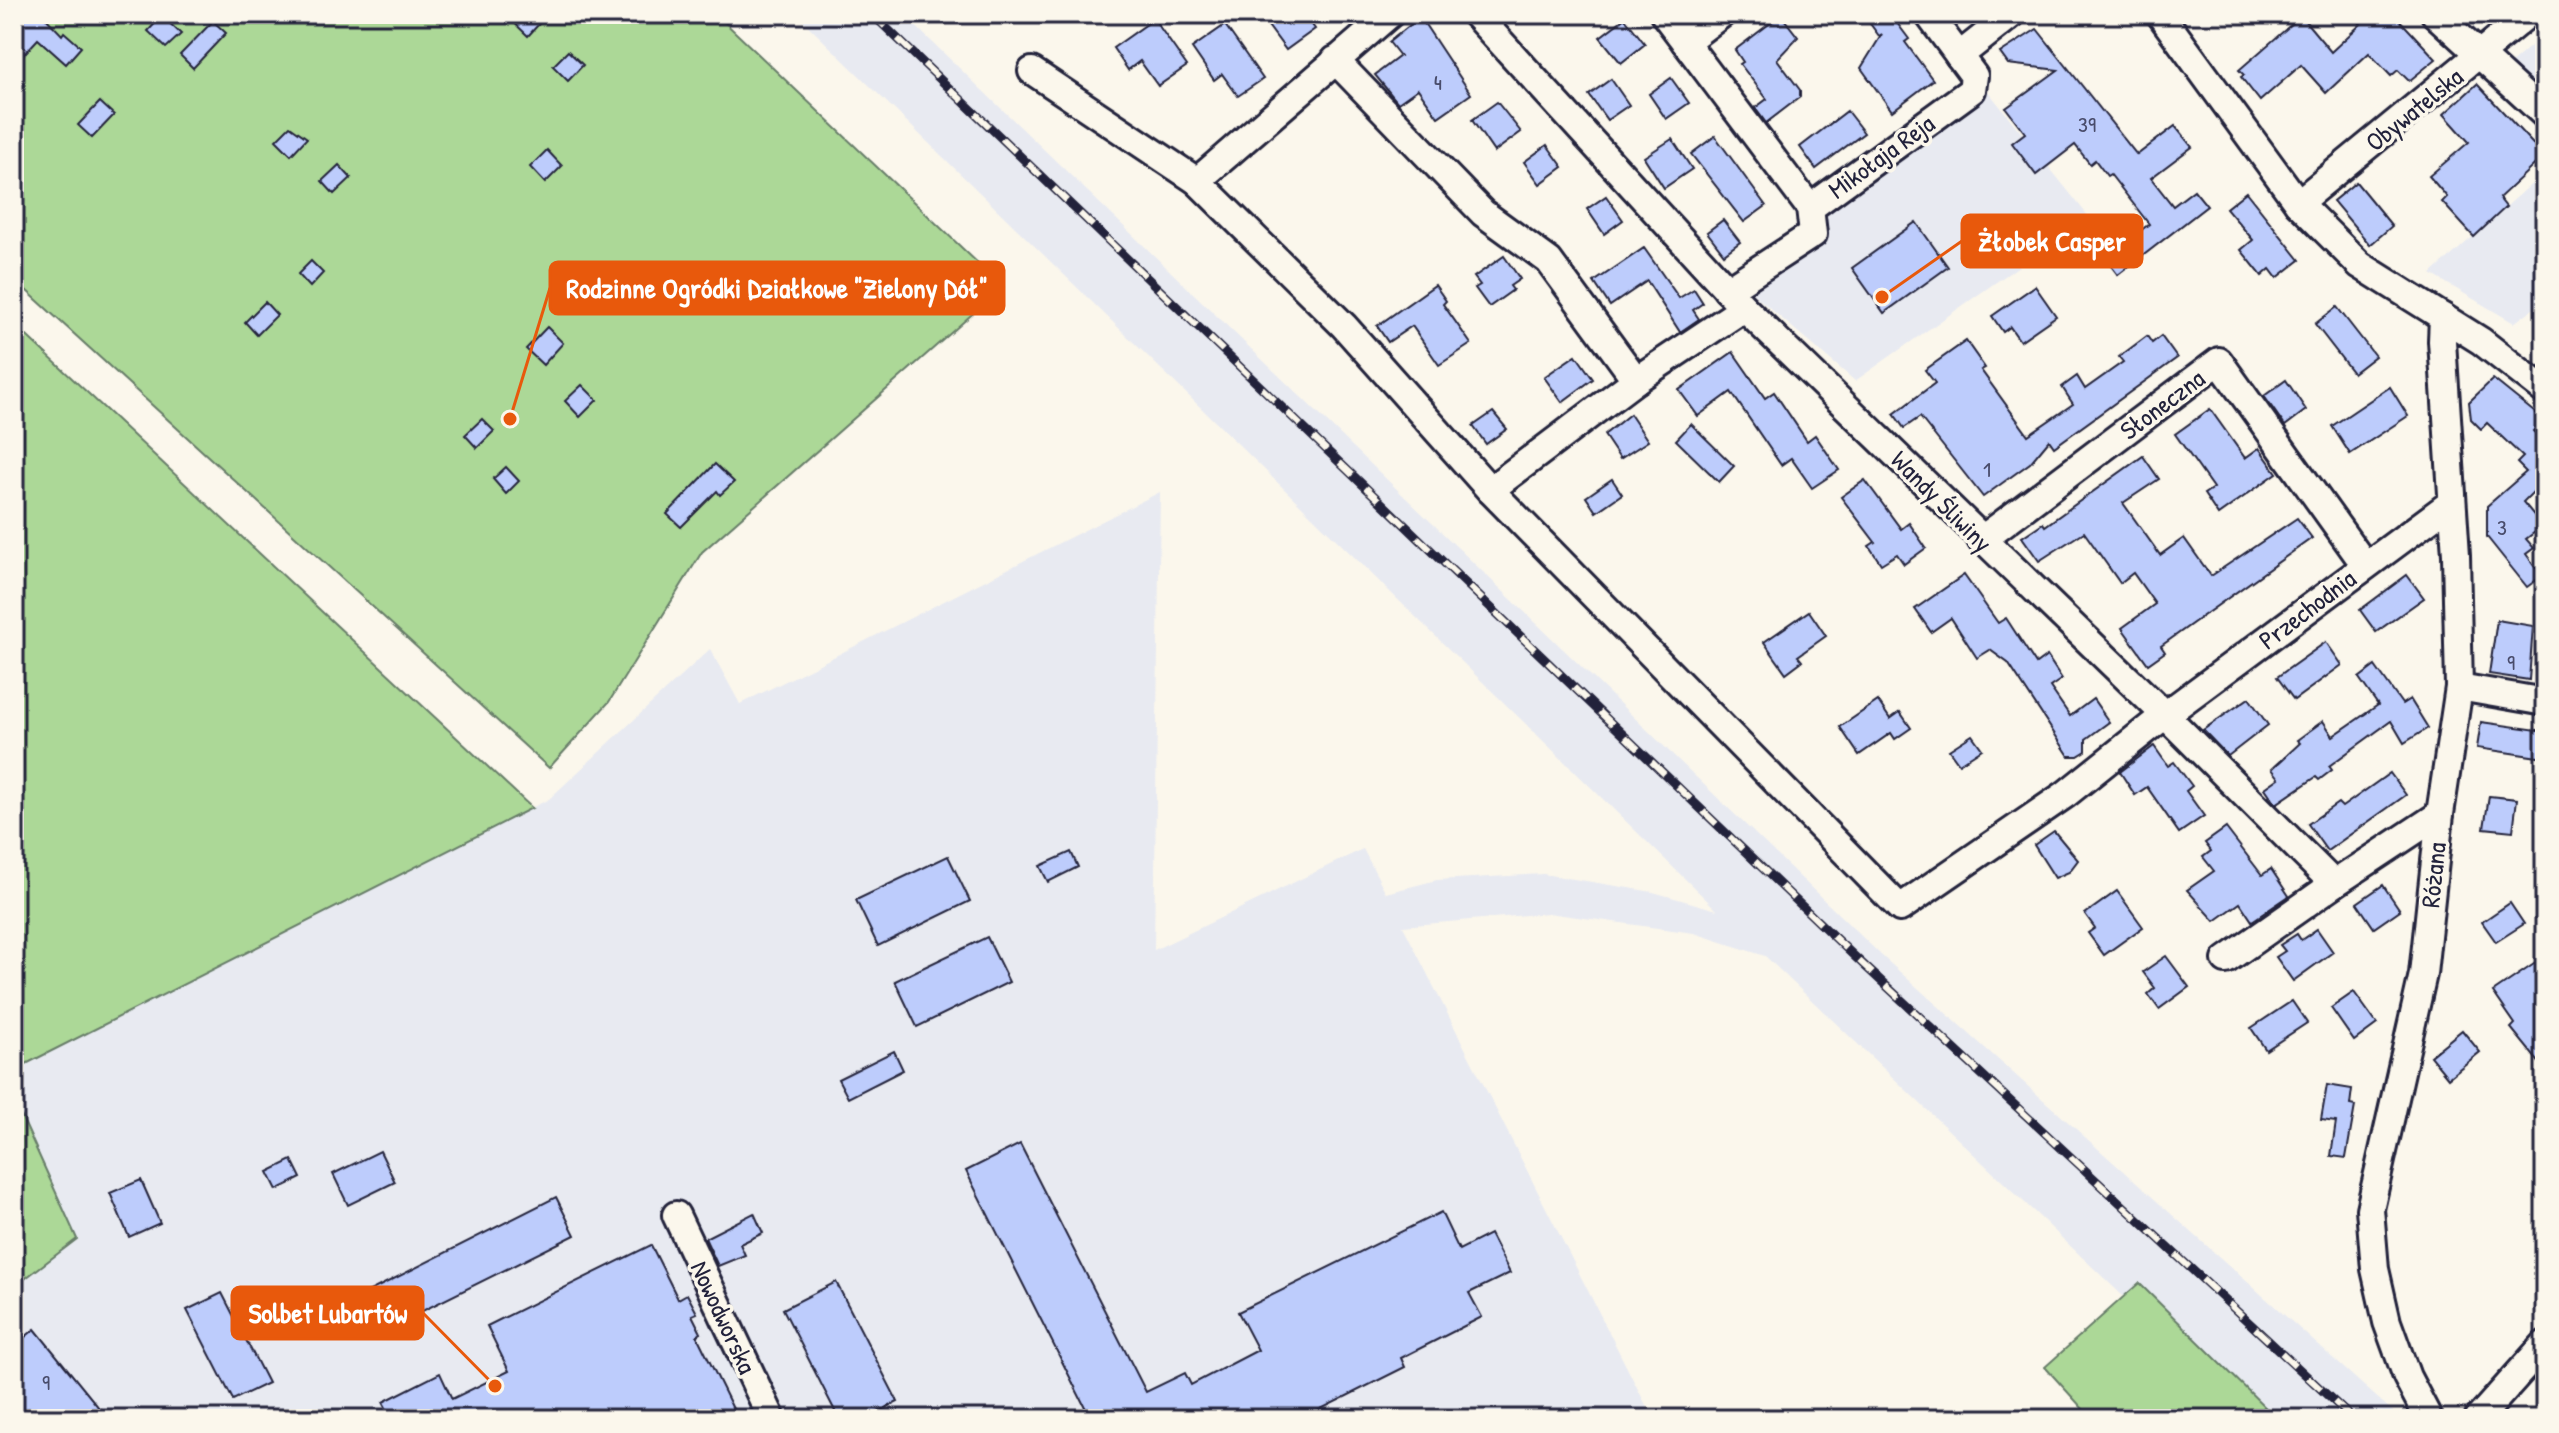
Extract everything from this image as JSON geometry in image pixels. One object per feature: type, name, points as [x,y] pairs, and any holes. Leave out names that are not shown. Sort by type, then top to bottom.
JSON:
[{"type":"street","points":[[1197,181],[1390,14]]},
{"type":"street","name":"Wandy Śliwiny","points":[[1475,14],[1736,299],[1981,540],[2165,715],[2334,884]]},
{"type":"street","name":"Mikołaja Reja","points":[[1664,14],[1810,208],[1972,90],[1974,76],[1928,14]]},
{"type":"street","points":[[1685,42],[1722,14]]},
{"type":"street","points":[[1959,56],[2012,14]]},
{"type":"street","points":[[2160,14],[2298,203],[2360,265],[2508,360],[2545,391]]},
{"type":"street","points":[[2435,14],[2545,115]]},
{"type":"street","name":"Obywatelska","points":[[2298,203],[2528,14]]},
{"type":"street","points":[[1335,60],[1483,213],[1549,261],[1636,380]]},
{"type":"street","points":[[1032,71],[1197,181],[1344,326],[1490,490],[1636,380],[1813,234],[1810,208]]},
{"type":"street","name":"Różana","points":[[2429,1419],[2407,1377],[2387,1322],[2375,1269],[2370,1209],[2418,1000],[2459,687],[2456,555],[2443,317]]},
{"type":"street","name":"Słoneczna","points":[[1981,540],[2219,361],[2365,565]]},
{"type":"street","name":"Przechodnia","points":[[1490,490],[1900,908],[2066,794],[2165,715],[2451,503]]},
{"type":"street","points":[[2459,687],[2545,702]]},
{"type":"street","points":[[2226,960],[2440,814]]},
{"type":"street","name":"Nowodworska","points":[[676,1215],[772,1419]]},
{"type":"street","points":[[2478,1419],[2545,1344]]},
{"type":"shaded area","points":[[796,14],[903,14],[1882,956],[2401,1419],[2277,1419],[2139,1283],[2124,1297],[1765,956],[1694,933],[1548,913],[1403,926],[1653,1419],[14,1419],[14,1287],[77,1239],[14,1100],[14,1070],[549,799],[710,649],[740,704],[1160,492],[1154,950],[1363,849],[1386,893],[1437,880],[1543,874],[1653,892],[1717,910]]},
{"type":"shaded area","points":[[2545,34],[2545,102],[2510,64]]},
{"type":"shaded area","points":[[1987,90],[2089,217],[1855,381],[1751,292],[1829,233],[1824,210]]},
{"type":"shaded area","points":[[2545,172],[2545,300],[2514,323],[2431,274]]},
{"type":"green space","points":[[14,14],[716,14],[1003,287],[702,552],[609,702],[549,768],[14,279]]},
{"type":"green space","points":[[14,324],[532,808],[14,1070]]},
{"type":"green space","points":[[14,1100],[77,1239],[14,1287]]},
{"type":"green space","points":[[2139,1283],[2277,1419],[2092,1419],[2045,1367]]},
{"type":"building","points":[[23,14],[42,14],[62,35],[64,32],[81,47],[66,64],[38,39],[14,65],[14,23]]},
{"type":"building","points":[[505,14],[548,14],[528,36]]},
{"type":"building","points":[[1279,14],[1304,14],[1315,29],[1286,50],[1266,23]]},
{"type":"building","points":[[1863,14],[1908,14],[1897,23],[1909,39],[1905,42],[1933,80],[1892,111],[1861,68],[1882,34],[1879,36]]},
{"type":"building","points":[[2350,14],[2394,14],[2436,59],[2409,81],[2398,70],[2391,76],[2369,53],[2326,93],[2301,65],[2260,101],[2241,77],[2244,75],[2239,70],[2301,16],[2331,52],[2361,24]]},
{"type":"building","points":[[1781,15],[1798,37],[1777,59],[1800,90],[1800,97],[1766,123],[1755,108],[1767,99],[1740,64],[1743,62],[1735,50]]},
{"type":"building","points":[[162,16],[181,34],[166,48],[148,31]]},
{"type":"building","points":[[1420,17],[1471,94],[1438,117],[1418,89],[1398,103],[1375,75],[1400,56],[1389,42]]},
{"type":"building","points":[[1625,18],[1645,44],[1621,63],[1600,37]]},
{"type":"building","points":[[1154,19],[1187,66],[1158,86],[1140,61],[1128,70],[1113,48]]},
{"type":"building","points":[[213,21],[226,33],[193,68],[180,55]]},
{"type":"building","points":[[1225,25],[1263,79],[1238,96],[1222,74],[1214,80],[1192,48]]},
{"type":"building","points":[[2037,29],[2137,155],[2175,126],[2192,147],[2151,178],[2173,206],[2194,190],[2207,206],[2118,275],[2105,258],[2149,224],[2110,174],[2107,176],[2095,160],[2090,164],[2075,145],[2036,175],[2012,143],[2025,133],[2006,108],[2058,70],[2008,64],[2000,53]]},
{"type":"building","points":[[568,51],[583,65],[568,81],[553,66]]},
{"type":"building","points":[[1671,78],[1689,103],[1666,119],[1649,94]]},
{"type":"building","points":[[1611,79],[1629,105],[1607,120],[1589,95]]},
{"type":"building","points":[[2477,84],[2544,156],[2499,198],[2506,207],[2474,237],[2442,202],[2447,197],[2429,176],[2469,142],[2444,114]]},
{"type":"building","points":[[100,102],[114,115],[92,138],[78,125]]},
{"type":"building","points":[[1497,102],[1521,132],[1494,152],[1472,120]]},
{"type":"building","points":[[1847,111],[1864,133],[1816,169],[1800,147]]},
{"type":"building","points":[[290,126],[307,138],[291,155],[276,140]]},
{"type":"building","points":[[1715,136],[1766,206],[1744,222],[1691,154]]},
{"type":"building","points":[[1672,139],[1692,169],[1664,188],[1644,157]]},
{"type":"building","points":[[1547,145],[1563,167],[1540,184],[1524,162]]},
{"type":"building","points":[[547,150],[562,166],[545,183],[530,167]]},
{"type":"building","points":[[339,165],[351,178],[334,194],[322,181]]},
{"type":"building","points":[[2356,182],[2392,226],[2370,245],[2333,201]]},
{"type":"building","points":[[2246,192],[2300,260],[2277,278],[2270,269],[2262,276],[2241,250],[2253,240],[2226,208]]},
{"type":"building","points":[[1606,196],[1623,220],[1604,234],[1587,209]]},
{"type":"building","points":[[1723,220],[1740,242],[1724,254],[1707,232]]},
{"type":"building","points":[[1916,222],[1948,267],[1884,313],[1852,268]]},
{"type":"building","points":[[1644,248],[1679,298],[1694,289],[1703,303],[1693,310],[1699,319],[1680,332],[1647,281],[1610,306],[1594,282]]},
{"type":"building","points":[[1504,256],[1520,279],[1510,286],[1513,290],[1489,307],[1475,288],[1480,285],[1474,277]]},
{"type":"building","points":[[311,261],[323,273],[310,287],[298,274]]},
{"type":"building","points":[[1435,285],[1446,301],[1443,304],[1471,344],[1439,365],[1412,326],[1388,342],[1377,326]]},
{"type":"building","points":[[2035,286],[2056,316],[2020,341],[2010,327],[2003,332],[1992,316]]},
{"type":"building","points":[[265,302],[277,315],[257,335],[245,322]]},
{"type":"building","points":[[2337,307],[2375,356],[2353,373],[2315,324]]},
{"type":"building","points":[[547,327],[563,343],[543,365],[526,349]]},
{"type":"building","points":[[2147,336],[2152,343],[2161,336],[2177,358],[2054,447],[2049,440],[2030,463],[1983,497],[1920,417],[1904,428],[1894,414],[1935,383],[1925,370],[1966,341],[1985,368],[1981,370],[2028,435],[2073,404],[2062,387],[2077,376],[2085,389],[2123,362],[2119,357]]},
{"type":"building","points":[[1733,352],[1765,398],[1774,392],[1807,441],[1815,435],[1839,470],[1812,488],[1791,458],[1781,465],[1731,392],[1698,416],[1679,390]]},
{"type":"building","points":[[1576,355],[1593,379],[1562,402],[1544,377]]},
{"type":"building","points":[[2493,379],[2544,420],[2533,431],[2545,444],[2545,492],[2539,486],[2523,502],[2543,526],[2526,539],[2534,548],[2526,554],[2542,576],[2527,587],[2487,537],[2487,506],[2526,472],[2517,463],[2523,457],[2487,423],[2481,429],[2471,419],[2469,402]]},
{"type":"building","points":[[2286,380],[2306,410],[2285,426],[2264,396]]},
{"type":"building","points":[[582,385],[597,400],[580,417],[565,401]]},
{"type":"building","points":[[2390,387],[2408,416],[2350,454],[2332,426]]},
{"type":"building","points":[[2210,409],[2245,458],[2259,448],[2277,473],[2218,515],[2204,494],[2213,488],[2175,434]]},
{"type":"building","points":[[1493,412],[1507,429],[1486,444],[1473,426]]},
{"type":"building","points":[[1630,414],[1648,441],[1620,459],[1604,435]]},
{"type":"building","points":[[482,419],[494,431],[477,448],[465,435]]},
{"type":"building","points":[[1691,424],[1734,466],[1719,482],[1676,440]]},
{"type":"building","points":[[2143,456],[2159,479],[2123,503],[2160,555],[2184,538],[2211,576],[2297,518],[2312,538],[2161,646],[2165,652],[2148,664],[2122,628],[2155,604],[2133,573],[2120,583],[2084,532],[2039,561],[2022,537],[2043,523],[2045,526]]},
{"type":"building","points":[[715,464],[734,482],[720,495],[717,491],[681,527],[667,514]]},
{"type":"building","points":[[506,467],[519,481],[506,494],[493,479]]},
{"type":"building","points":[[1612,479],[1622,494],[1596,512],[1586,497]]},
{"type":"building","points":[[1865,480],[1901,529],[1909,523],[1926,548],[1904,564],[1897,554],[1881,564],[1869,546],[1875,542],[1841,497]]},
{"type":"building","points":[[1964,575],[1998,623],[2006,618],[2036,664],[2047,656],[2062,679],[2050,687],[2070,716],[2093,699],[2109,722],[2086,739],[2086,751],[2078,756],[2069,756],[2008,663],[1990,650],[1977,658],[1951,618],[1931,632],[1915,609]]},
{"type":"building","points":[[2407,575],[2424,598],[2376,632],[2360,610]]},
{"type":"building","points":[[1809,611],[1826,636],[1798,656],[1802,661],[1786,673],[1764,642]]},
{"type":"building","points":[[2497,620],[2533,626],[2529,680],[2489,674]]},
{"type":"building","points":[[2326,642],[2342,665],[2294,700],[2277,677]]},
{"type":"building","points":[[2375,666],[2402,704],[2410,699],[2428,728],[2404,743],[2391,721],[2329,766],[2332,770],[2319,780],[2316,777],[2276,804],[2265,788],[2279,778],[2272,769],[2300,743],[2297,740],[2323,721],[2333,736],[2378,705],[2359,678]]},
{"type":"building","points":[[2249,698],[2268,725],[2228,756],[2203,730]]},
{"type":"building","points":[[1878,701],[1890,719],[1900,712],[1911,728],[1895,739],[1891,733],[1859,755],[1840,727]]},
{"type":"building","points":[[2481,722],[2545,731],[2545,758],[2477,748]]},
{"type":"building","points":[[1972,735],[1982,749],[1959,764],[1949,750]]},
{"type":"building","points":[[2154,746],[2168,766],[2174,762],[2192,786],[2186,791],[2204,816],[2179,833],[2147,787],[2135,795],[2120,772]]},
{"type":"building","points":[[2390,773],[2406,795],[2327,851],[2308,824],[2338,803],[2342,807]]},
{"type":"building","points":[[2489,796],[2517,799],[2513,831],[2484,828]]},
{"type":"building","points":[[2226,828],[2262,875],[2271,869],[2289,896],[2252,921],[2240,903],[2215,921],[2187,890],[2214,871],[2203,857],[2211,851],[2205,843]]},
{"type":"building","points":[[2054,831],[2078,860],[2069,872],[2055,878],[2034,845]]},
{"type":"building","points":[[1071,852],[1078,867],[1048,882],[1040,866]]},
{"type":"building","points":[[948,856],[970,901],[878,946],[856,900]]},
{"type":"building","points":[[2383,885],[2400,910],[2374,928],[2357,903]]},
{"type":"building","points":[[2117,891],[2143,927],[2104,955],[2088,933],[2095,928],[2085,914]]},
{"type":"building","points":[[2510,903],[2524,924],[2496,942],[2482,922]]},
{"type":"building","points":[[2317,929],[2333,952],[2293,981],[2276,957],[2285,951],[2280,945],[2297,934],[2301,940]]},
{"type":"building","points":[[987,937],[1009,982],[917,1027],[895,981]]},
{"type":"building","points":[[2166,956],[2189,987],[2159,1009],[2148,994],[2155,988],[2143,972]]},
{"type":"building","points":[[2537,962],[2545,973],[2545,1070],[2511,1028],[2515,1024],[2493,992]]},
{"type":"building","points":[[2354,992],[2377,1024],[2354,1041],[2331,1008]]},
{"type":"building","points":[[2292,1001],[2307,1023],[2266,1050],[2251,1028]]},
{"type":"building","points":[[2462,1030],[2480,1052],[2448,1078],[2430,1056]]},
{"type":"building","points":[[894,1051],[903,1070],[848,1098],[838,1079]]},
{"type":"building","points":[[2327,1085],[2352,1089],[2350,1105],[2355,1106],[2346,1158],[2331,1156],[2336,1122],[2321,1120]]},
{"type":"building","points":[[1020,1144],[1146,1392],[1185,1373],[1191,1385],[1258,1350],[1238,1312],[1441,1212],[1459,1250],[1490,1234],[1510,1273],[1469,1293],[1482,1317],[1401,1358],[1405,1367],[1301,1419],[1091,1419],[966,1171]]},
{"type":"building","points":[[380,1151],[395,1182],[348,1205],[333,1174]]},
{"type":"building","points":[[292,1160],[301,1178],[277,1190],[268,1172]]},
{"type":"building","points":[[141,1180],[160,1223],[129,1237],[110,1193]]},
{"type":"building","points":[[556,1197],[575,1235],[362,1341],[344,1304]]},
{"type":"building","points":[[754,1213],[763,1233],[740,1244],[745,1255],[718,1266],[705,1238]]},
{"type":"building","points":[[651,1245],[678,1299],[687,1294],[697,1313],[692,1315],[701,1333],[697,1336],[738,1419],[392,1419],[383,1402],[440,1373],[452,1399],[509,1371],[487,1326]]},
{"type":"building","points":[[836,1282],[898,1402],[864,1419],[839,1419],[783,1309]]},
{"type":"building","points":[[222,1293],[268,1383],[233,1400],[187,1310]]},
{"type":"building","points":[[35,1329],[108,1419],[14,1419],[14,1346]]},
{"type":"railway","points":[[872,14],[1852,954],[2353,1419]]},
{"type":"place","name":"Żłobek Casper","points":[[1882,297]]},
{"type":"place","name":"Rodzinne Ogródki Działkowe \"Zielony Dół\"","points":[[510,419]]},
{"type":"place","name":"Solbet Lubartów","points":[[495,1386]]}]
